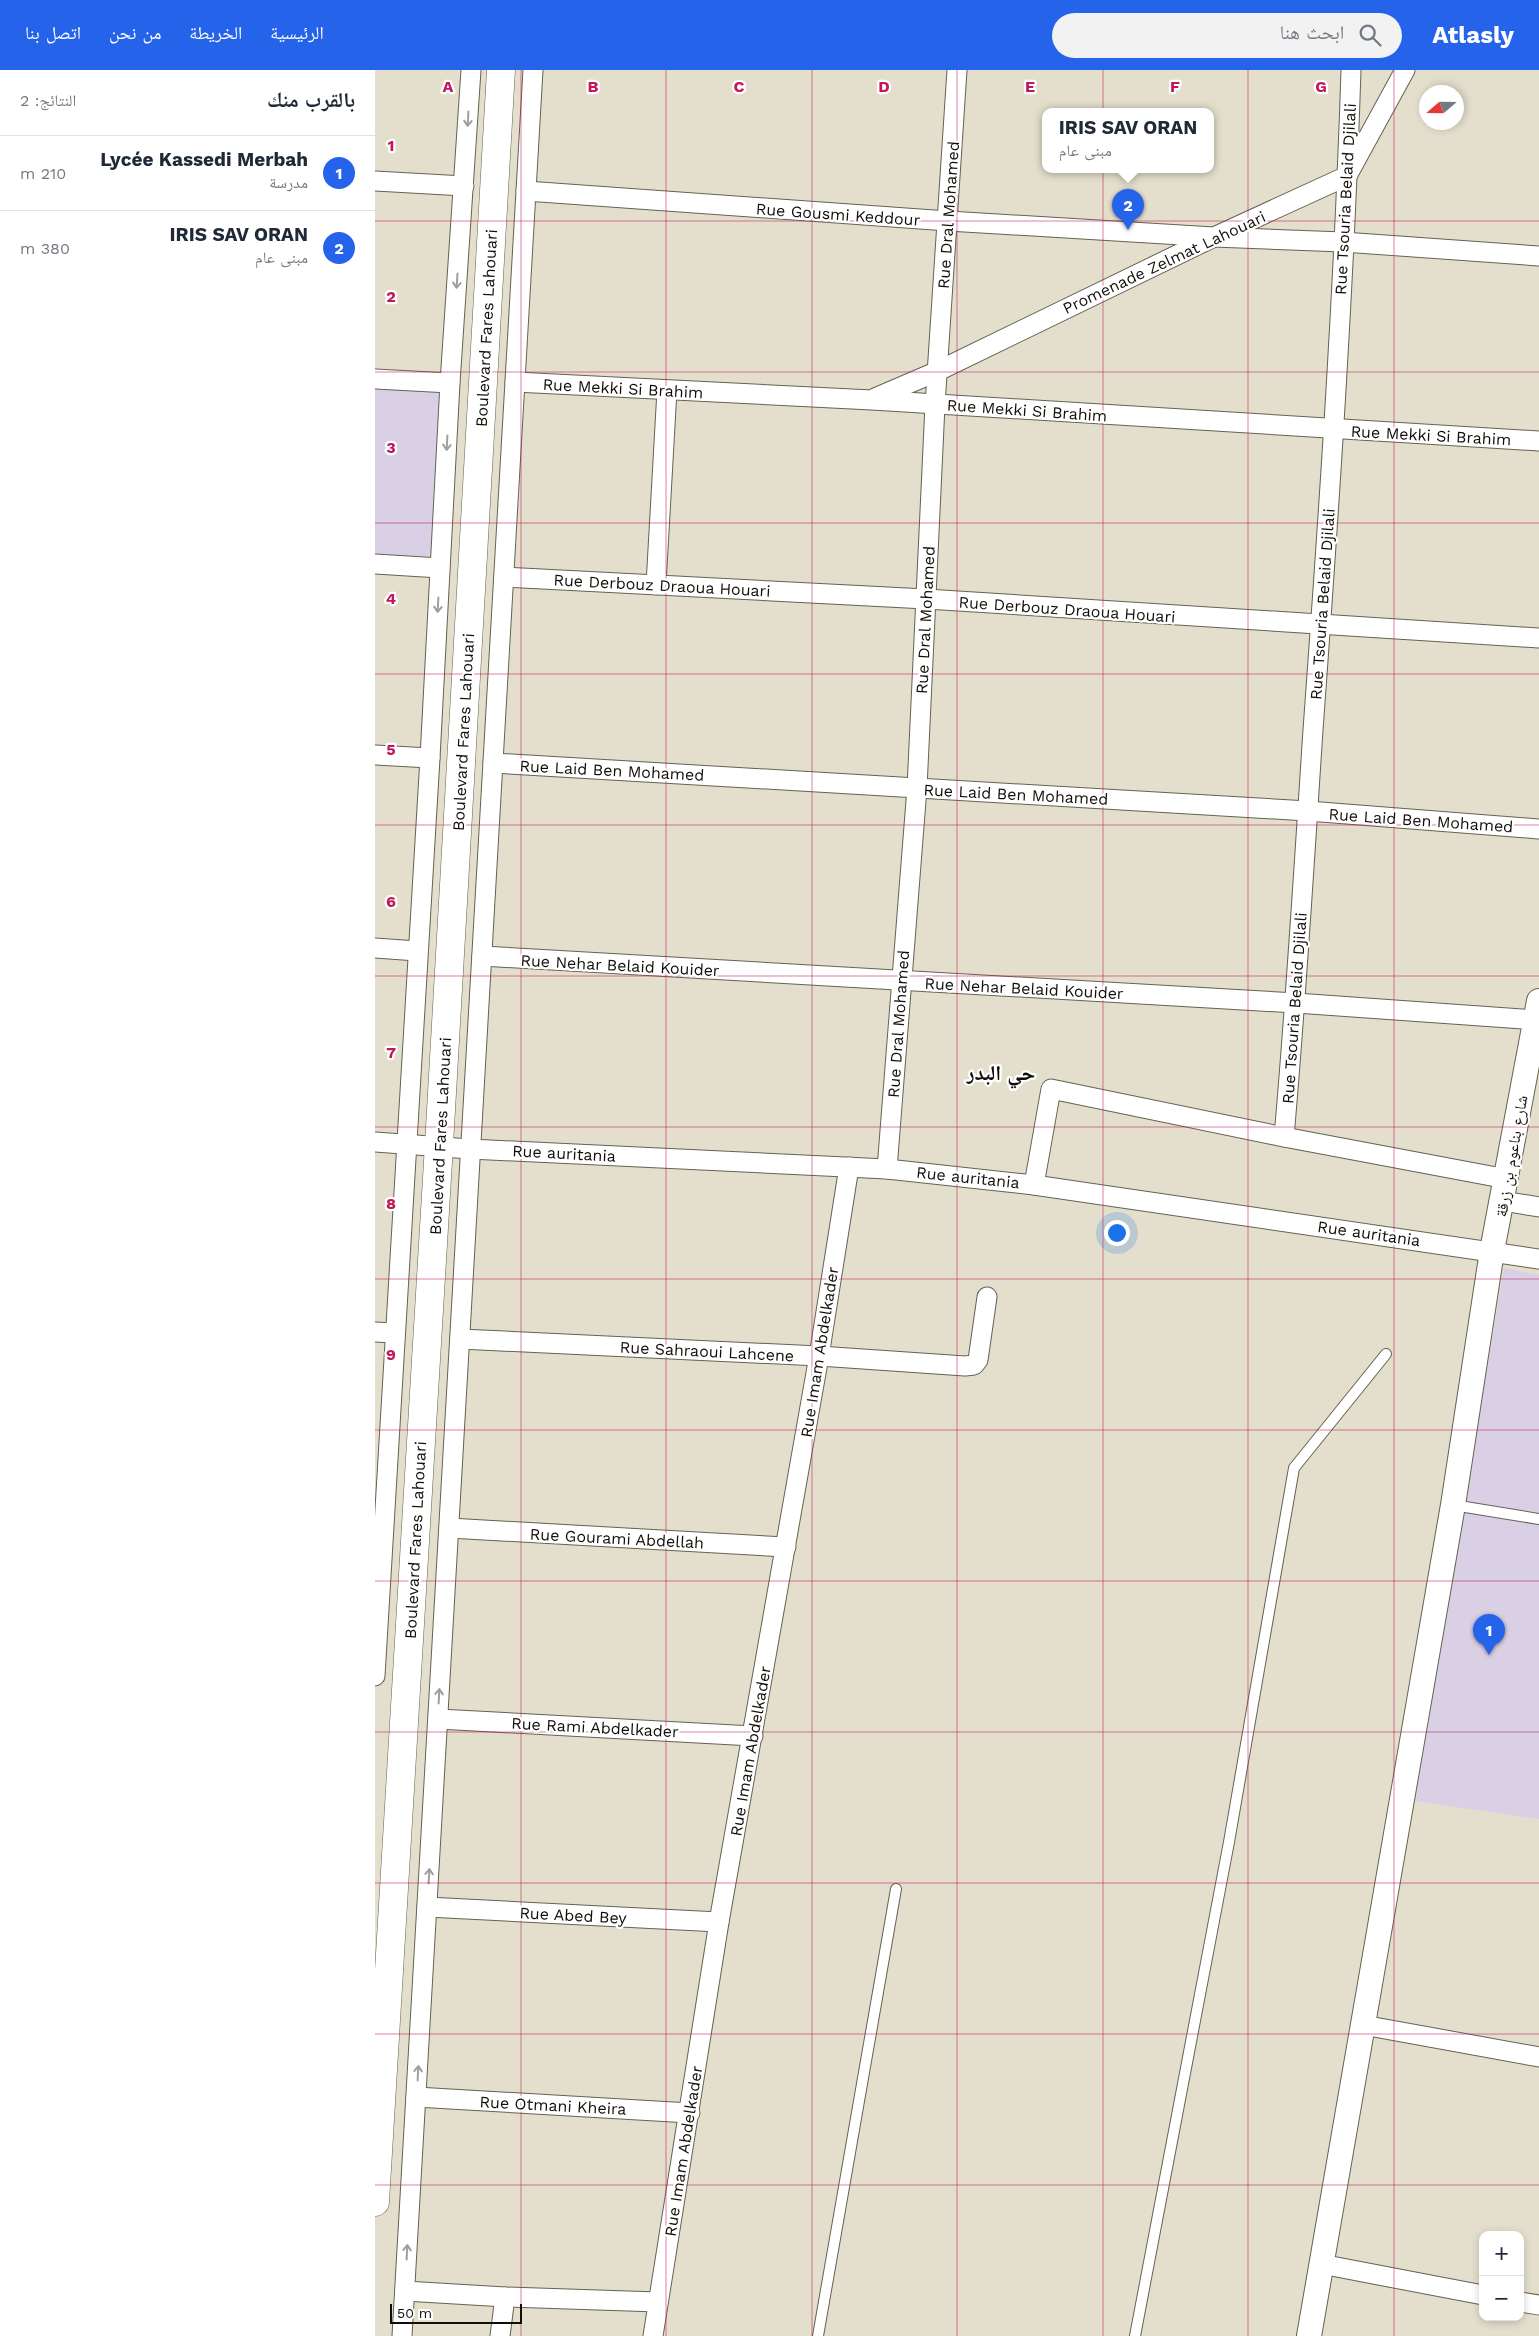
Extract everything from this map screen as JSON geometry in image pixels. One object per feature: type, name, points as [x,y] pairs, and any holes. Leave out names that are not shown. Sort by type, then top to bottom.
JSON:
[{"type":"main road","name":"Boulevard Fares Lahouari","points":[[375,2202],[439,1145],[501,70]]},
{"type":"street","points":[[375,1676],[379,1529],[406,1144],[430,758],[450,384],[471,70]]},
{"type":"street","points":[[402,2336],[533,70]]},
{"type":"street","name":"Rue Dral Mohamed","points":[[887,1169],[917,788],[935,405],[957,70]]},
{"type":"street","name":"Rue Tsouria Belaid Djilali","points":[[1284,1137],[1296,1003],[1321,626],[1347,176],[1351,70]]},
{"type":"street","points":[[1347,176],[1405,70]]},
{"type":"street","name":"Promenade Zelmat Lahouari","points":[[872,400],[938,371],[1214,237],[1347,176]]},
{"type":"street","points":[[375,181],[464,186]]},
{"type":"street","name":"Rue Gousmi Keddour","points":[[527,192],[948,221],[1214,237],[1343,242],[1539,256]]},
{"type":"street","points":[[375,378],[450,384]]},
{"type":"street","name":"Rue Mekki Si Brahim","points":[[515,382],[872,400],[1539,441]]},
{"type":"street","points":[[655,585],[667,390]]},
{"type":"street","points":[[375,564],[440,568]]},
{"type":"street","name":"Rue Derbouz Draoua Houari","points":[[504,577],[927,600],[1321,626],[1539,638]]},
{"type":"street","points":[[375,755],[430,758]]},
{"type":"street","name":"Rue Laid Ben Mohamed","points":[[493,764],[1308,811],[1539,829]]},
{"type":"street","points":[[375,948],[417,951]]},
{"type":"street","name":"Rue Nehar Belaid Kouider","points":[[482,956],[1296,1003],[1537,1010]]},
{"type":"street","name":"شارع بناعوم بن زرقة","points":[[1309,2336],[1453,1505],[1492,1251],[1505,1190],[1537,1010]]},
{"type":"street","points":[[1034,1184],[1051,1089],[1284,1137],[1505,1190],[1539,1207]]},
{"type":"street","name":"Rue auritania","points":[[375,1142],[439,1145],[470,1149],[887,1169],[1034,1184],[1539,1259]]},
{"type":"street","name":"Rue Imam Abdelkader","points":[[653,2336],[719,1922],[819,1356],[849,1167]]},
{"type":"street","name":"Rue Sahraoui Lahcene","points":[[460,1339],[819,1356],[965,1366],[974,1365],[978,1360],[987,1297]]},
{"type":"street","points":[[375,1332],[394,1333]]},
{"type":"street","name":"Rue Gourami Abdellah","points":[[449,1528],[786,1547]]},
{"type":"street","name":"Rue Rami Abdelkader","points":[[438,1719],[753,1736]]},
{"type":"street","name":"Rue Abed Bey","points":[[427,1907],[719,1922]]},
{"type":"street","points":[[1363,2025],[1539,2057]]},
{"type":"street","name":"Rue Otmani Kheira","points":[[416,2097],[690,2113]]},
{"type":"street","points":[[1321,2264],[1479,2294]]},
{"type":"street","points":[[405,2291],[505,2297],[658,2302]]},
{"type":"street","points":[[499,2336],[505,2297]]},
{"type":"street","points":[[1524,2303],[1539,2305]]},
{"type":"lane","points":[[1135,2336],[1229,1842],[1294,1468],[1386,1354]]},
{"type":"lane","points":[[1453,1505],[1539,1519]]},
{"type":"lane","points":[[818,2336],[896,1889]]},
{"type":"shaded area","points":[[375,379],[450,383],[440,568],[375,564]]},
{"type":"shaded area","points":[[1504,1268],[1539,1275],[1539,1819],[1414,1801]]},
{"type":"place","name":"IRIS SAV ORAN","points":[[1128,230]]},
{"type":"place","name":"Lycée Kassedi Merbah","points":[[1489,1655]]},
{"type":"district","name":"حي البدر","points":[[1001,1073]]}]
